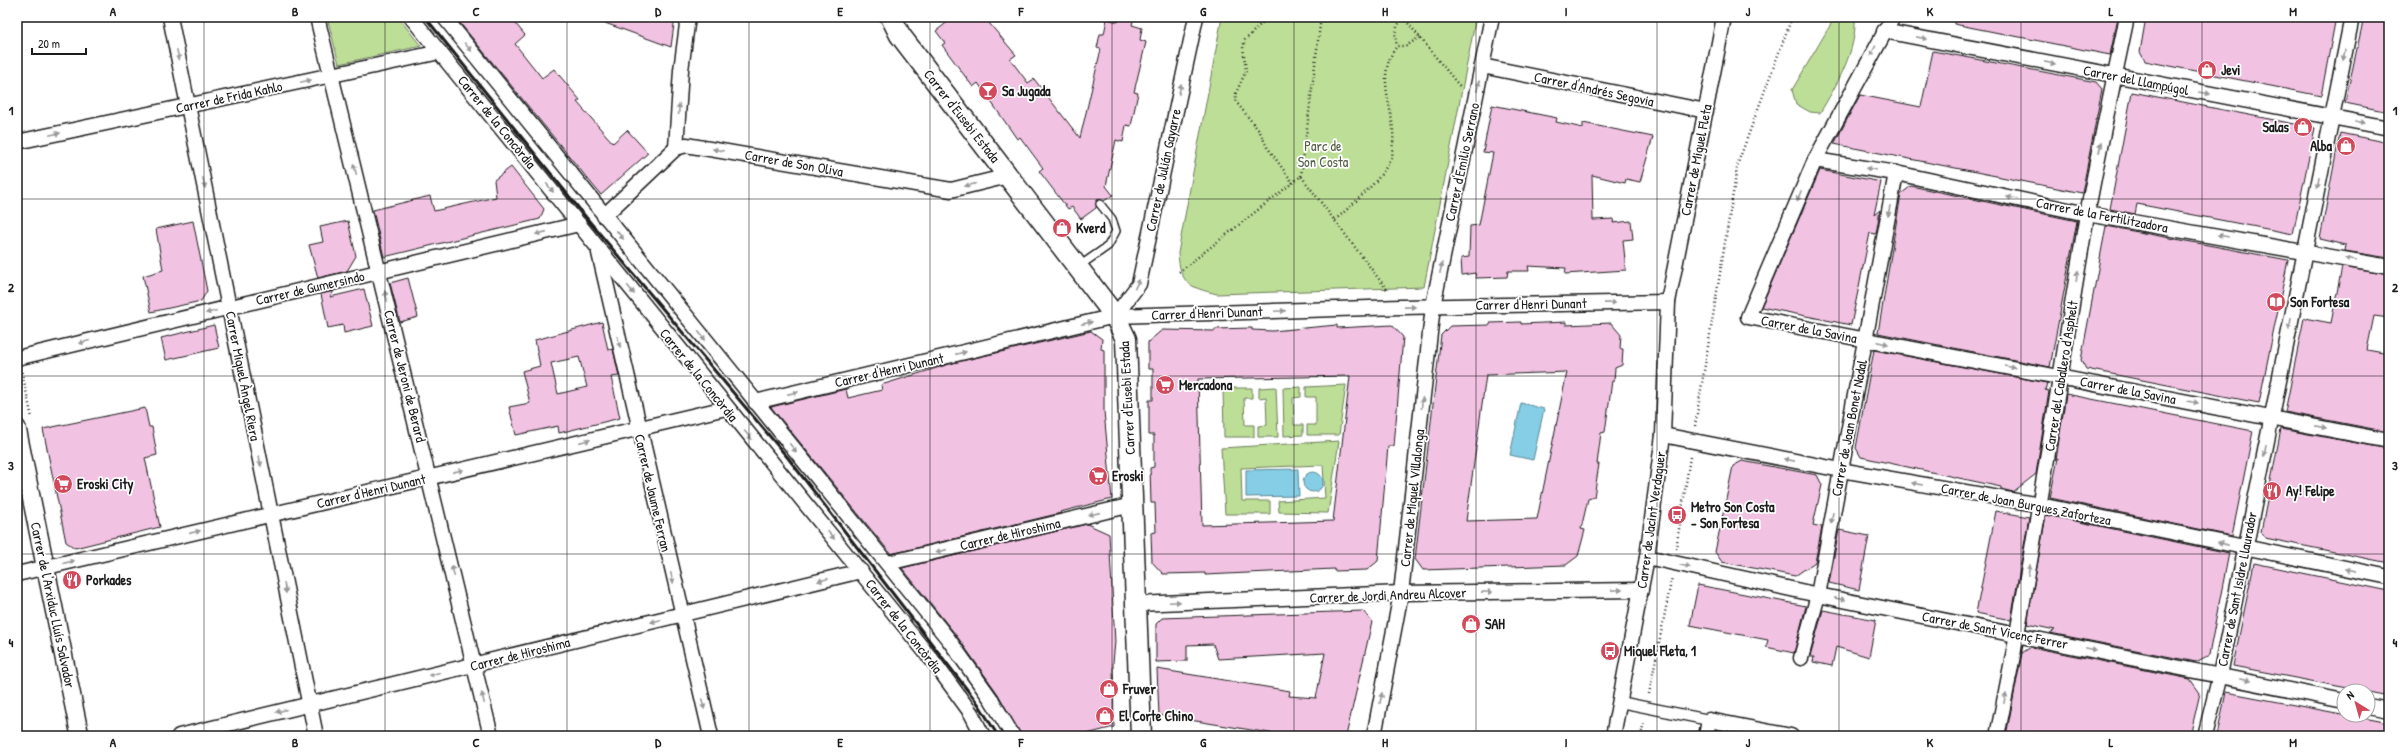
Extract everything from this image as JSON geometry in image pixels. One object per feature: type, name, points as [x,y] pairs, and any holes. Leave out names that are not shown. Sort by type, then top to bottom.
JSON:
[{"type":"main road","name":"Carrer d'Eusebi Estada","points":[[891,17],[900,35],[1115,316],[1126,339],[1141,736]]},
{"type":"street","name":"Carrer Miquel Àngel Riera","points":[[170,17],[308,705],[316,736]]},
{"type":"street","name":"Carrer de Jeroni de Berard","points":[[317,17],[430,477],[491,736]]},
{"type":"street","name":"Carrer de la Concòrdia","points":[[411,17],[726,408],[861,571],[936,665],[970,713],[983,736]]},
{"type":"street","name":"Carrer de la Concòrdia","points":[[444,17],[949,640],[991,699],[1013,736]]},
{"type":"street","points":[[604,216],[676,148],[681,70],[688,17]]},
{"type":"street","name":"Carrer de Julián Gayarre","points":[[1115,316],[1139,284],[1196,17]]},
{"type":"street","name":"Carrer d'Emilio Serrano","points":[[1433,306],[1492,17]]},
{"type":"street","name":"Carrer de Miguel Fleta","points":[[1668,302],[1724,17]]},
{"type":"street","points":[[1815,160],[1884,30],[1893,17]]},
{"type":"street","name":"Carrer del Caballero d'Asphelt","points":[[1996,736],[2018,634],[2087,214],[2127,17]]},
{"type":"street","name":"Carrer de Sant Isidre Llaurador","points":[[2205,736],[2220,675],[2352,17]]},
{"type":"street","name":"Carrer del Llampúgol","points":[[1884,30],[2114,76],[2332,116],[2389,128]]},
{"type":"street","name":"Carrer de Frida Kahlo","points":[[17,142],[440,52]]},
{"type":"street","name":"Carrer d'Andrés Segovia","points":[[1482,66],[1706,111]]},
{"type":"street","name":"Carrer de Son Oliva","points":[[676,148],[686,145],[951,190],[1008,176]]},
{"type":"street","name":"Carrer de la Fertilitzadora","points":[[1815,160],[1896,173],[2087,214],[2305,250],[2389,267]]},
{"type":"street","name":"Carrer de la Savina","points":[[1815,160],[1748,317],[2060,376],[2389,441]]},
{"type":"street","name":"Carrer de Joan Bonet Nadal","points":[[1802,658],[1818,595],[1896,173]]},
{"type":"street","name":"Carrer de Gumersindo","points":[[17,358],[579,224]]},
{"type":"street","name":"Carrer de Jaume Ferran","points":[[598,249],[681,615],[711,736]]},
{"type":"street","name":"Carrer d'Henri Dunant","points":[[755,402],[1115,316],[1433,306],[1668,302]]},
{"type":"street","name":"Carrer de Jacint Verdaguer","points":[[1613,736],[1647,557],[1663,435],[1668,302]]},
{"type":"street","name":"Carrer de Miquel Villalonga","points":[[1374,736],[1401,593],[1433,306]]},
{"type":"street","name":"Carrer d'Henri Dunant","points":[[17,574],[726,408]]},
{"type":"street","name":"Carrer de l'Arxiduc Lluís Salvador","points":[[17,428],[80,736]]},
{"type":"street","name":"Carrer de Joan Burgues Zaforteza","points":[[1663,435],[1841,470],[2040,505],[2389,578]]},
{"type":"street","name":"Carrer de Hiroshima","points":[[888,563],[1132,505]]},
{"type":"street","name":"Carrer de Sant Vicenç Ferrer","points":[[1647,557],[1818,595],[2018,634],[2336,699]]},
{"type":"street","name":"Carrer de Hiroshima","points":[[179,736],[861,571]]},
{"type":"street","name":"Carrer de Jordi Andreu Alcover","points":[[1136,604],[1401,593],[1641,590]]},
{"type":"street","points":[[1620,702],[1791,736]]},
{"type":"street","points":[[2376,708],[2389,710]]},
{"type":"street","points":[[1706,736],[1709,720]]},
{"type":"lane","points":[[1078,267],[1108,246],[1116,231],[1112,220],[1100,204]]},
{"type":"path","points":[[1268,17],[1245,40],[1243,47],[1246,71],[1235,95],[1237,103],[1260,132],[1267,147],[1293,183]]},
{"type":"path","points":[[1179,272],[1301,176],[1321,17]]},
{"type":"path","points":[[1335,220],[1372,185],[1392,156],[1394,132],[1384,82],[1387,67],[1397,46],[1394,35],[1396,26],[1404,17],[1474,104]]},
{"type":"path","points":[[1641,736],[1674,564],[1738,163],[1792,17]]},
{"type":"path","points":[[1397,46],[1406,46],[1420,37]]},
{"type":"path","points":[[1301,176],[1401,307]]},
{"type":"green space","points":[[327,17],[398,17],[421,46],[339,64]]},
{"type":"green space","name":"Parc de Son Costa","points":[[1222,17],[1476,17],[1424,287],[1217,294],[1199,289],[1184,278],[1181,272],[1178,253]]},
{"type":"green space","points":[[1835,17],[1855,17],[1853,42],[1845,67],[1820,113],[1810,112],[1796,104],[1792,90]]},
{"type":"green space","points":[[1346,385],[1339,435],[1307,435],[1307,425],[1316,425],[1316,397],[1306,397],[1306,387]]},
{"type":"green space","points":[[1276,387],[1278,437],[1258,437],[1258,426],[1267,425],[1266,397],[1259,398],[1259,388]]},
{"type":"green space","points":[[1301,387],[1301,397],[1293,398],[1294,425],[1303,425],[1303,435],[1284,436],[1283,388]]},
{"type":"green space","points":[[1223,388],[1252,388],[1252,398],[1244,398],[1245,425],[1254,425],[1254,437],[1224,437]]},
{"type":"green space","points":[[1339,441],[1328,513],[1279,512],[1278,501],[1325,498],[1323,465],[1241,468],[1242,501],[1270,501],[1270,514],[1225,514],[1221,448]]},
{"type":"water","points":[[1521,403],[1544,409],[1533,460],[1510,455]]},
{"type":"water","points":[[1298,469],[1299,496],[1246,497],[1246,470]]},
{"type":"water","points":[[1313,472],[1320,475],[1323,482],[1320,489],[1313,492],[1306,489],[1303,482],[1306,475]]},
{"type":"building","points":[[455,17],[510,17],[525,35],[515,44],[542,78],[554,69],[580,100],[577,102],[613,143],[627,130],[648,153],[601,195]]},
{"type":"building","points":[[594,17],[675,17],[671,47],[594,19]]},
{"type":"building","points":[[954,17],[984,17],[1016,55],[1010,59],[1028,83],[1034,79],[1080,138],[1101,49],[1097,48],[1100,34],[1104,34],[1107,19],[1118,22],[1119,17],[1134,17],[1132,25],[1142,28],[1140,40],[1146,42],[1134,92],[1138,93],[1131,126],[1126,125],[1123,142],[1116,140],[1106,186],[1113,195],[1104,201],[1097,200],[1096,208],[1081,219],[1072,207],[1068,209],[1039,171],[1043,168],[1020,137],[1017,139],[978,83],[973,87],[942,45],[945,43],[936,31]]},
{"type":"building","points":[[1954,17],[2118,17],[2110,55],[1954,24]]},
{"type":"building","points":[[2146,17],[2336,17],[2321,96],[2145,61],[2140,52]]},
{"type":"building","points":[[2364,17],[2389,17],[2389,112],[2345,103]]},
{"type":"building","points":[[1933,51],[2096,82],[2102,89],[2082,193],[1834,144],[1860,95],[1921,107]]},
{"type":"building","points":[[2132,92],[2315,128],[2293,234],[2137,204],[2135,214],[2110,209]]},
{"type":"building","points":[[1492,105],[1557,118],[1556,122],[1583,128],[1583,123],[1653,137],[1640,182],[1626,179],[1625,183],[1592,175],[1593,220],[1614,219],[1613,223],[1631,221],[1633,239],[1623,240],[1626,270],[1565,274],[1566,268],[1528,266],[1529,271],[1508,271],[1507,277],[1476,278],[1475,273],[1462,275],[1461,258],[1469,257],[1470,226],[1479,225],[1493,153],[1483,152]]},
{"type":"building","points":[[2340,133],[2389,143],[2389,258],[2345,251],[2346,245],[2320,239]]},
{"type":"building","points":[[511,167],[544,209],[540,219],[384,257],[373,210],[430,196],[434,211],[496,197],[494,180]]},
{"type":"building","points":[[1820,170],[1881,182],[1874,215],[1880,210],[1876,234],[1870,233],[1851,325],[1761,307]]},
{"type":"building","points":[[1911,186],[2077,221],[2050,367],[1878,333],[1901,194]]},
{"type":"building","points":[[193,221],[207,291],[201,301],[151,312],[143,276],[163,270],[156,229]]},
{"type":"building","points":[[348,221],[356,256],[347,271],[318,278],[309,245],[323,242],[320,227]]},
{"type":"building","points":[[2106,226],[2288,260],[2259,403],[2086,369],[2081,360]]},
{"type":"building","points":[[2342,267],[2389,275],[2389,318],[2374,316],[2367,350],[2389,354],[2389,432],[2285,412],[2304,318],[2331,323]]},
{"type":"building","points":[[408,278],[418,317],[400,322],[390,283]]},
{"type":"building","points":[[364,289],[373,326],[344,333],[343,325],[328,328],[321,294],[334,291],[330,297]]},
{"type":"building","points":[[602,322],[608,350],[613,349],[619,376],[611,377],[620,418],[559,433],[558,426],[516,435],[509,407],[530,403],[522,371],[540,366],[535,340]],"holes":[[[579,357],[587,387],[558,394],[551,363]]]},
{"type":"building","points":[[1521,322],[1521,324],[1566,322],[1566,325],[1611,323],[1621,335],[1620,349],[1623,349],[1622,365],[1615,368],[1614,381],[1612,381],[1605,432],[1601,433],[1597,464],[1599,464],[1594,497],[1588,499],[1581,529],[1585,530],[1578,556],[1566,565],[1423,570],[1415,559],[1441,335],[1450,326],[1490,325],[1490,323]],"holes":[[[1567,372],[1537,519],[1466,521],[1486,375]]]},
{"type":"building","points":[[214,325],[219,348],[166,360],[161,338]]},
{"type":"building","points":[[1337,325],[1337,328],[1392,325],[1403,337],[1394,446],[1388,446],[1378,561],[1367,570],[1334,571],[1334,569],[1205,575],[1205,573],[1163,574],[1152,562],[1151,533],[1156,532],[1155,503],[1151,503],[1150,468],[1154,467],[1154,435],[1149,435],[1149,400],[1153,400],[1153,369],[1148,369],[1148,342],[1162,330],[1215,331],[1215,329],[1252,328],[1252,330],[1272,331]],"holes":[[[1350,376],[1333,521],[1202,525],[1198,379]]]},
{"type":"building","points":[[1091,331],[1102,339],[1101,349],[1104,350],[1104,411],[1112,499],[1060,512],[1061,513],[891,554],[771,407],[846,389],[848,398],[882,390],[881,385],[953,363]]},
{"type":"building","points":[[1874,350],[2047,383],[2045,390],[2049,391],[2036,474],[2013,492],[2001,489],[2001,487],[1861,457],[1856,448]]},
{"type":"building","points":[[2066,394],[2253,431],[2232,536],[2050,498],[2058,458],[2056,460]]},
{"type":"building","points":[[145,408],[149,427],[152,427],[157,455],[145,458],[160,527],[75,548],[66,542],[43,429]]},
{"type":"building","points":[[2281,429],[2389,449],[2389,563],[2265,538],[2261,532]]},
{"type":"building","points":[[1742,461],[1817,475],[1822,485],[1813,525],[1822,527],[1815,562],[1795,576],[1722,562],[1715,552],[1733,466]]},
{"type":"building","points":[[1996,511],[2029,517],[2011,620],[1976,613]]},
{"type":"building","points":[[2046,515],[2229,553],[2209,655],[2196,662],[2050,633],[2055,630],[2027,624]]},
{"type":"building","points":[[1087,524],[1109,534],[1115,642],[1113,662],[1114,727],[1079,736],[1021,736],[998,694],[956,635],[902,568]]},
{"type":"building","points":[[1839,530],[1869,536],[1859,590],[1829,583]]},
{"type":"building","points":[[2254,563],[2389,591],[2389,696],[2376,694],[2376,683],[2336,683],[2336,686],[2233,666]]},
{"type":"building","points":[[1698,585],[1806,606],[1794,653],[1766,647],[1768,640],[1690,625]]},
{"type":"building","points":[[1823,610],[1876,620],[1869,657],[1836,647],[1832,666],[1813,662],[1814,657],[1810,657]]},
{"type":"building","points":[[1363,611],[1372,622],[1346,736],[1288,736],[1159,715],[1157,669],[1290,691],[1289,696],[1316,698],[1325,653],[1218,659],[1213,644],[1187,645],[1187,661],[1156,662],[1156,624],[1162,618]]},
{"type":"building","points":[[2031,647],[2190,679],[2200,693],[2190,736],[2006,736],[2022,653]]},
{"type":"building","points":[[2226,692],[2336,713],[2336,723],[2376,723],[2376,721],[2389,723],[2389,736],[2217,736]]},
{"type":"railway","points":[[425,17],[589,221],[788,458],[979,705],[998,736]]},
{"type":"place","name":"Jevi","points":[[2207,70]]},
{"type":"place","name":"Sa Jugada","points":[[988,91]]},
{"type":"place","name":"Salas","points":[[2303,127]]},
{"type":"place","name":"Alba","points":[[2346,146]]},
{"type":"place","name":"Kverd","points":[[1062,228]]},
{"type":"place","name":"Son Fortesa","points":[[2276,302]]},
{"type":"place","name":"Mercadona","points":[[1165,385]]},
{"type":"place","name":"Eroski","points":[[1098,476]]},
{"type":"place","name":"Eroski City","points":[[63,484]]},
{"type":"place","name":"Ay! Felipe","points":[[2272,491]]},
{"type":"place","name":"Metro Son Costa - Son Fortesa","points":[[1677,515]]},
{"type":"place","name":"Porkades","points":[[72,580]]},
{"type":"place","name":"SAH","points":[[1471,624]]},
{"type":"place","name":"Miquel Fleta, 1","points":[[1610,651]]},
{"type":"place","name":"Fruver","points":[[1109,689]]},
{"type":"place","name":"El Corte Chino","points":[[1105,716]]}]
